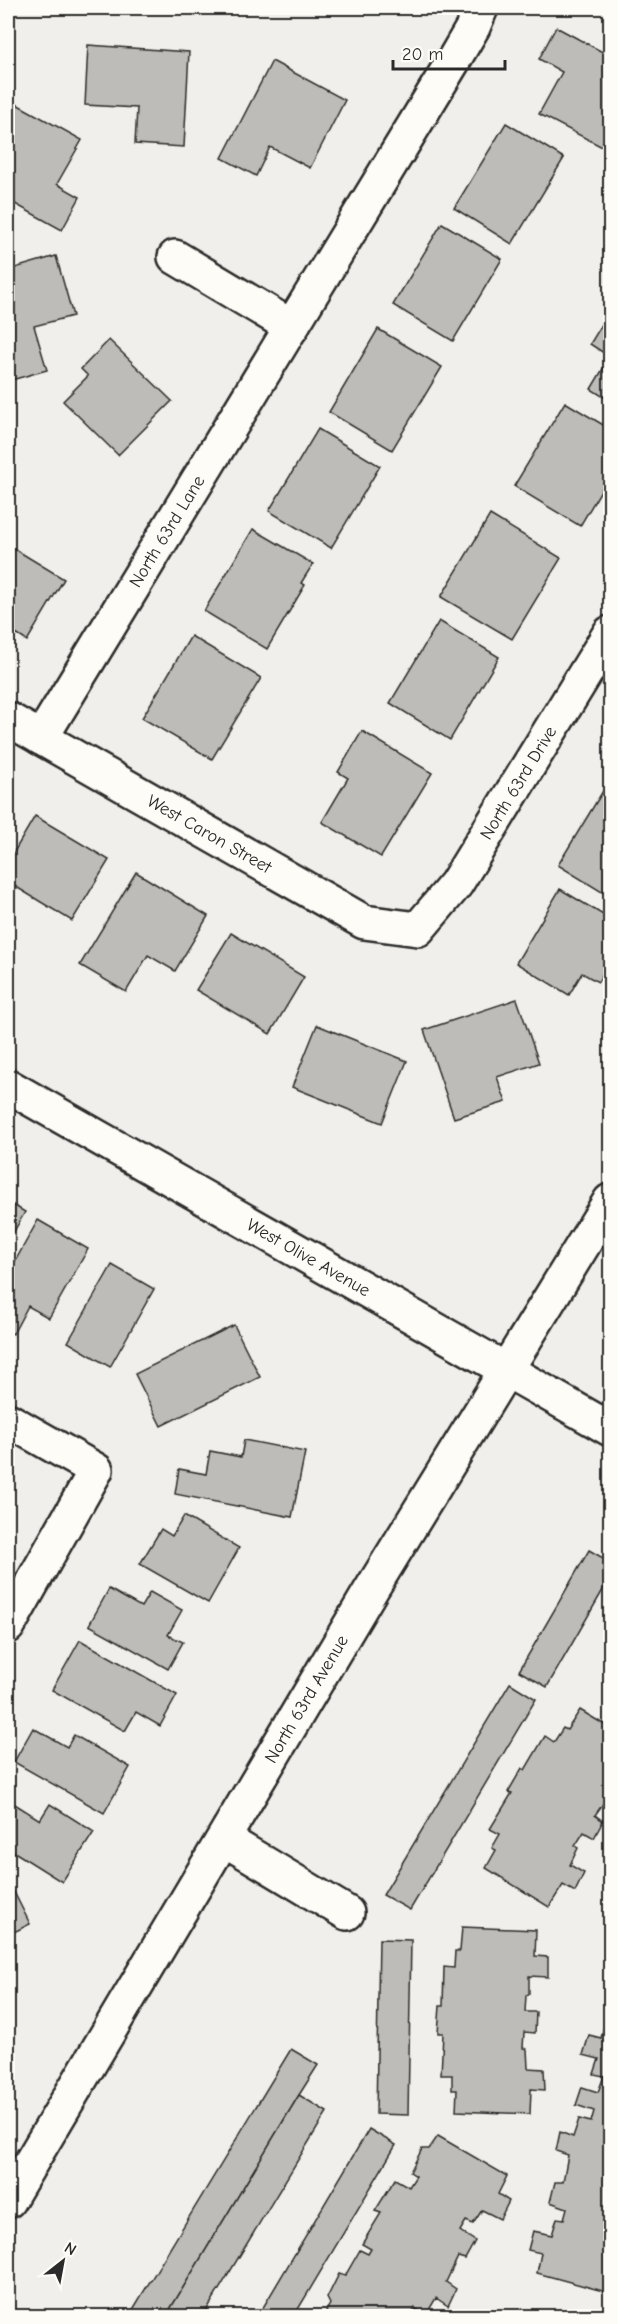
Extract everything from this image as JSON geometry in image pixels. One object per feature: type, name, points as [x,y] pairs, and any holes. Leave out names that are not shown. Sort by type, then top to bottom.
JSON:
[{"type":"street","name":"North 63rd Lane","points":[[41,738],[473,27],[481,8]]},
{"type":"street","points":[[175,257],[292,327]]},
{"type":"street","name":"North 63rd Drive","points":[[418,929],[456,884],[610,633]]},
{"type":"street","name":"West Caron Street","points":[[8,719],[364,922],[418,929]]},
{"type":"street","name":"West Olive Avenue","points":[[8,1086],[610,1429]]},
{"type":"street","name":"North 63rd Avenue","points":[[8,2201],[506,1370],[610,1201]]},
{"type":"street","points":[[8,1420],[96,1470],[8,1626]]},
{"type":"street","points":[[224,1839],[347,1913]]},
{"type":"building","points":[[556,27],[610,56],[610,151],[539,114],[562,72],[539,59]]},
{"type":"building","points":[[88,45],[189,52],[184,147],[135,144],[137,108],[85,105]]},
{"type":"building","points":[[272,61],[345,100],[310,168],[270,147],[256,176],[222,158]]},
{"type":"building","points":[[11,101],[82,140],[57,184],[80,197],[62,230],[8,200],[8,108]]},
{"type":"building","points":[[506,123],[564,158],[512,244],[454,208]]},
{"type":"building","points":[[442,223],[502,259],[453,341],[393,305]]},
{"type":"building","points":[[56,256],[73,316],[34,326],[47,370],[8,381],[8,270]]},
{"type":"building","points":[[610,311],[610,357],[590,344]]},
{"type":"building","points":[[378,329],[442,367],[392,450],[329,412]]},
{"type":"building","points":[[109,340],[172,401],[118,455],[63,401],[88,376],[81,369]]},
{"type":"building","points":[[610,357],[610,401],[591,389]]},
{"type":"building","points":[[565,402],[610,429],[610,475],[580,526],[514,486]]},
{"type":"building","points":[[318,429],[380,466],[331,548],[269,511]]},
{"type":"building","points":[[490,515],[561,558],[512,639],[441,597]]},
{"type":"building","points":[[253,529],[313,564],[301,583],[305,585],[267,649],[204,611]]},
{"type":"building","points":[[8,545],[64,579],[27,641],[8,629]]},
{"type":"building","points":[[439,621],[499,657],[450,740],[390,703]]},
{"type":"building","points":[[191,636],[261,678],[212,759],[142,718]]},
{"type":"building","points":[[362,731],[432,773],[381,857],[322,822],[348,778],[338,772]]},
{"type":"building","points":[[610,782],[610,897],[558,865]]},
{"type":"building","points":[[35,816],[109,860],[72,921],[8,882],[8,862]]},
{"type":"building","points":[[136,872],[208,916],[175,971],[148,955],[126,992],[80,965]]},
{"type":"building","points":[[560,889],[610,919],[610,962],[598,982],[582,973],[569,995],[516,963]]},
{"type":"building","points":[[231,933],[304,977],[270,1034],[196,990]]},
{"type":"building","points":[[517,999],[539,1063],[497,1077],[506,1102],[454,1118],[424,1030]]},
{"type":"building","points":[[317,1025],[407,1061],[382,1123],[292,1087]]},
{"type":"building","points":[[8,1202],[25,1212],[8,1242]]},
{"type":"building","points":[[38,1220],[88,1249],[49,1318],[28,1306],[13,1334],[8,1331],[8,1274]]},
{"type":"building","points":[[112,1265],[154,1289],[110,1367],[68,1342]]},
{"type":"building","points":[[234,1325],[260,1377],[161,1426],[135,1374]]},
{"type":"building","points":[[244,1440],[305,1452],[292,1517],[175,1494],[179,1469],[206,1474],[210,1451],[241,1457]]},
{"type":"building","points":[[184,1516],[239,1548],[208,1603],[140,1564],[161,1529],[172,1536]]},
{"type":"building","points":[[589,1550],[610,1562],[610,1578],[547,1687],[519,1671]]},
{"type":"building","points":[[109,1589],[141,1607],[150,1592],[182,1610],[168,1635],[183,1642],[168,1669],[89,1625]]},
{"type":"building","points":[[80,1640],[177,1695],[160,1726],[136,1712],[125,1731],[52,1690]]},
{"type":"building","points":[[510,1683],[536,1699],[410,1910],[383,1895]]},
{"type":"building","points":[[580,1710],[610,1728],[610,1794],[595,1815],[603,1821],[594,1838],[584,1832],[575,1846],[578,1848],[570,1865],[584,1873],[575,1892],[563,1885],[549,1907],[486,1868],[496,1850],[492,1848],[500,1834],[490,1829],[512,1793],[508,1792],[522,1768],[525,1770],[545,1736],[554,1742],[563,1728],[567,1730]]},
{"type":"building","points":[[33,1728],[67,1747],[74,1735],[130,1767],[104,1813],[14,1762]]},
{"type":"building","points":[[10,1801],[40,1820],[50,1804],[94,1832],[62,1882],[8,1848],[8,1804]]},
{"type":"building","points":[[8,1880],[30,1924],[8,1935]]},
{"type":"building","points":[[462,1927],[536,1930],[535,1956],[548,1957],[548,1977],[529,1976],[529,1994],[526,1995],[525,2012],[536,2012],[535,2033],[524,2032],[523,2048],[527,2049],[528,2068],[544,2069],[545,2090],[531,2089],[530,2114],[456,2111],[457,2090],[452,2090],[452,2075],[441,2075],[443,2033],[438,2033],[440,2006],[443,2006],[444,1967],[454,1968],[455,1951],[460,1951]]},
{"type":"building","points":[[379,1939],[411,1940],[408,2115],[376,2114]]},
{"type":"building","points":[[606,2019],[610,2020],[610,2293],[537,2273],[541,2253],[528,2250],[533,2231],[552,2235],[557,2218],[564,2219],[567,2208],[550,2202],[555,2182],[563,2182],[568,2155],[556,2151],[560,2132],[573,2137],[579,2119],[591,2122],[594,2111],[576,2105],[582,2087],[598,2092],[604,2076],[594,2074],[599,2059],[583,2055],[589,2035],[601,2038]]},
{"type":"building","points":[[291,2049],[318,2065],[166,2316],[129,2316]]},
{"type":"building","points":[[299,2095],[327,2112],[203,2316],[166,2316]]},
{"type":"building","points":[[369,2129],[396,2145],[294,2316],[258,2316]]},
{"type":"building","points":[[438,2136],[507,2176],[498,2194],[509,2201],[500,2219],[482,2210],[473,2224],[466,2221],[460,2231],[475,2241],[465,2259],[458,2257],[446,2282],[456,2289],[448,2306],[436,2298],[426,2315],[415,2308],[411,2316],[331,2316],[325,2313],[330,2304],[327,2298],[339,2274],[345,2276],[360,2250],[368,2254],[371,2249],[362,2244],[381,2213],[375,2211],[395,2179],[409,2187],[416,2176],[410,2172],[422,2149],[429,2149]]}]
